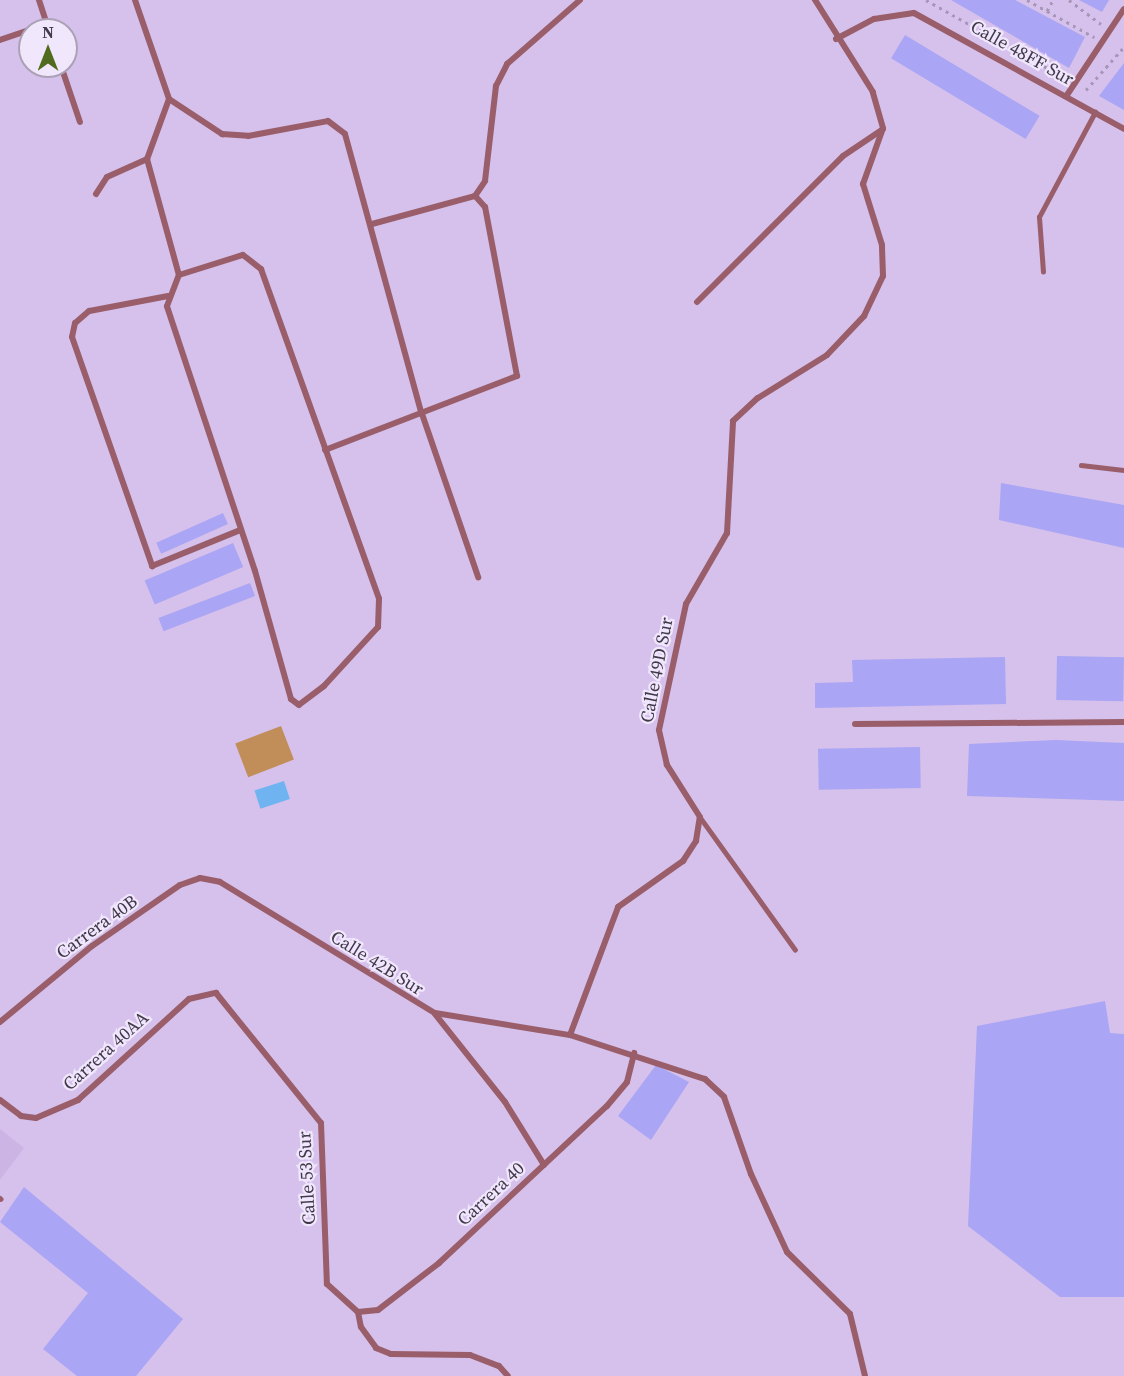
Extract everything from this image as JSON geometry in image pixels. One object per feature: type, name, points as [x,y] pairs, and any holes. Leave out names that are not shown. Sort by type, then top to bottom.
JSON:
[{"type":"street","points":[[39,0],[45,18]]},
{"type":"street","points":[[135,0],[169,99],[222,134],[248,136],[328,121],[337,125],[372,224],[421,411],[478,578]]},
{"type":"street","points":[[372,224],[475,196],[485,181],[496,86],[507,64],[580,0]]},
{"type":"street","points":[[697,302],[843,156],[883,128],[873,92],[836,39],[815,0]]},
{"type":"street","points":[[1067,95],[1124,9]]},
{"type":"street","name":"Calle 48FF Sur","points":[[836,39],[874,19],[914,13],[1067,95],[1124,129]]},
{"type":"street","points":[[0,40],[18,35]]},
{"type":"street","points":[[65,78],[80,122]]},
{"type":"street","points":[[169,99],[147,159],[178,275],[168,296],[167,306],[240,530],[291,699],[308,702],[378,627],[380,615],[325,450],[254,259],[243,255],[178,275]]},
{"type":"street","name":"Calle 49D Sur","points":[[700,817],[668,765],[659,730],[686,604],[727,532],[733,421],[758,398],[827,355],[864,316],[884,276],[882,245],[863,184],[883,128]]},
{"type":"street","points":[[96,194],[106,177],[147,159]]},
{"type":"street","points":[[325,450],[421,411],[517,376],[485,207],[475,196]]},
{"type":"street","points":[[168,296],[89,311],[75,323],[72,337],[152,566],[240,530]]},
{"type":"street","points":[[855,724],[1124,722]]},
{"type":"street","points":[[700,817],[696,841],[682,861],[618,907],[570,1035],[634,1053],[705,1079],[724,1097],[751,1174],[787,1252],[850,1314],[865,1376]]},
{"type":"street","name":"Carrera 40B","points":[[0,1022],[92,946],[180,885],[200,878],[220,882]]},
{"type":"street","name":"Calle 42B Sur","points":[[220,882],[435,1013],[570,1035]]},
{"type":"street","name":"Carrera 40AA","points":[[0,1100],[21,1116],[36,1118],[78,1100],[204,991]]},
{"type":"street","name":"Calle 53 Sur","points":[[204,991],[216,993],[321,1123],[327,1284],[339,1299],[358,1312]]},
{"type":"street","points":[[435,1013],[505,1102],[544,1165]]},
{"type":"street","name":"Carrera 40","points":[[358,1312],[378,1310],[439,1263],[544,1165],[627,1082],[634,1053]]},
{"type":"street","points":[[358,1312],[367,1340],[391,1354],[470,1355],[499,1366],[508,1376]]},
{"type":"lane","points":[[1043,272],[1039,218],[1095,112]]},
{"type":"lane","points":[[1081,465],[1124,470]]},
{"type":"lane","points":[[700,817],[795,949]]},
{"type":"path","points":[[926,0],[1075,83]]},
{"type":"path","points":[[1027,0],[1102,42]]},
{"type":"path","points":[[1047,11],[1053,0]]},
{"type":"path","points":[[1069,0],[1092,20]]},
{"type":"path","points":[[1077,101],[1124,47]]},
{"type":"shaded area","points":[[281,726],[294,760],[248,777],[235,744]]},
{"type":"shaded area","points":[[0,1129],[24,1148],[0,1180]]},
{"type":"water","points":[[284,781],[290,799],[260,809],[255,791]]},
{"type":"building","points":[[951,0],[1015,0],[1085,37],[1069,68]]},
{"type":"building","points":[[1079,0],[1109,0],[1102,12]]},
{"type":"building","points":[[905,35],[1040,116],[1026,139],[891,58]]},
{"type":"building","points":[[1124,63],[1124,110],[1099,96]]},
{"type":"building","points":[[1001,483],[1124,505],[1124,548],[999,520]]},
{"type":"building","points":[[223,513],[228,524],[161,554],[156,543]]},
{"type":"building","points":[[233,543],[243,567],[155,604],[145,581]]},
{"type":"building","points":[[250,583],[255,596],[164,631],[159,618]]},
{"type":"building","points":[[1057,656],[1124,657],[1123,701],[1056,700]]},
{"type":"building","points":[[1005,657],[1006,704],[815,708],[815,683],[853,682],[852,660]]},
{"type":"building","points":[[1056,740],[1124,743],[1124,801],[967,796],[969,744]]},
{"type":"building","points":[[920,747],[921,788],[819,790],[818,749]]},
{"type":"building","points":[[1105,1001],[1110,1033],[1124,1034],[1124,1297],[1060,1297],[968,1226],[977,1026]]},
{"type":"building","points":[[656,1065],[689,1082],[651,1140],[618,1116]]},
{"type":"building","points":[[24,1187],[183,1319],[136,1376],[77,1376],[43,1349],[88,1293],[0,1222]]}]
